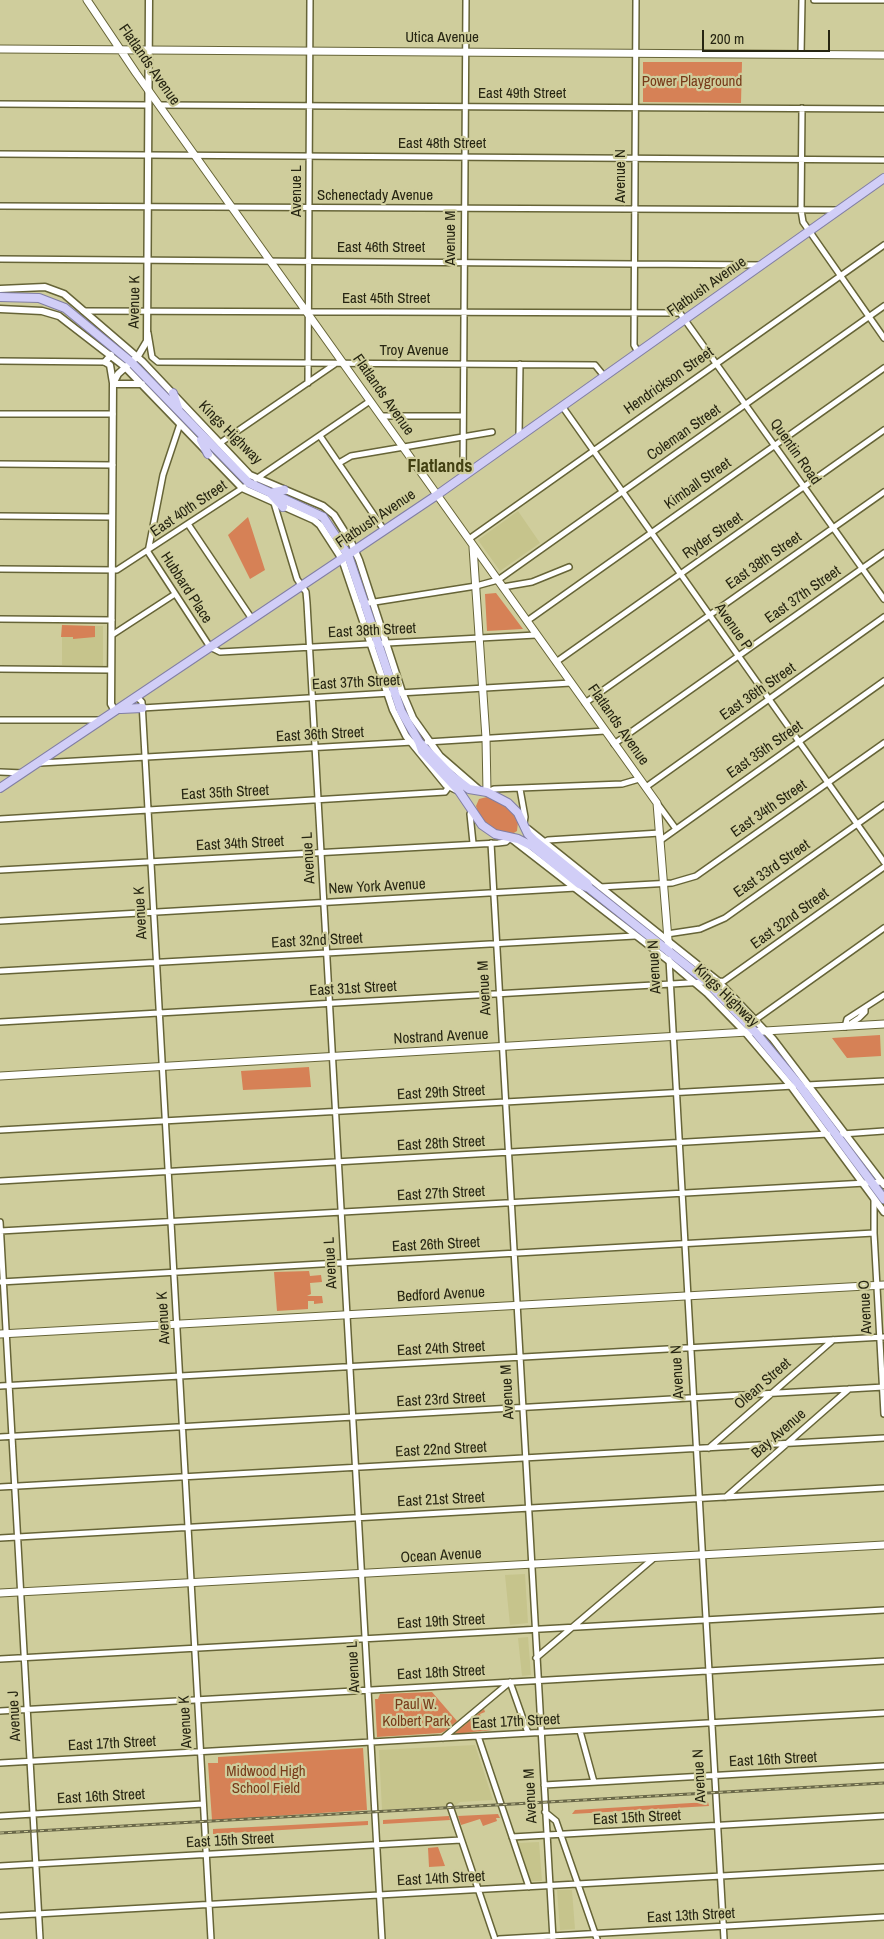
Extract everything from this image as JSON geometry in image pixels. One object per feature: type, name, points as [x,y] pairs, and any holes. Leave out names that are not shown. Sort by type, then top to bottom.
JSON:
[{"type":"main road","name":"Flatlands Avenue","points":[[87,0],[149,90],[308,311],[380,416],[657,803]]},
{"type":"main road","name":"Utica Avenue","points":[[0,49],[884,54]]},
{"type":"main road","name":"Flatbush Avenue","points":[[0,788],[437,495],[884,178]]},
{"type":"main road","name":"Kings Highway","points":[[0,297],[28,296],[57,303],[128,364],[180,413],[249,483],[323,517],[348,555],[366,603],[401,711],[419,742],[463,785],[472,791],[486,792],[508,803],[524,823],[534,840],[587,883],[589,888]]},
{"type":"main road","points":[[173,393],[180,413]]},
{"type":"main road","points":[[197,431],[208,454]]},
{"type":"main road","points":[[283,507],[271,493],[284,490]]},
{"type":"main road","points":[[472,810],[476,798],[486,792],[486,738],[473,546]]},
{"type":"main road","points":[[117,710],[142,708]]},
{"type":"main road","name":"Kings Highway","points":[[419,742],[420,747],[430,762],[459,791],[478,820],[490,831],[532,846],[578,883],[589,888],[706,981],[756,1033],[800,1086],[884,1199]]},
{"type":"main road","name":"Avenue N","points":[[657,803],[665,883],[669,952]]},
{"type":"main road","points":[[510,838],[520,831],[524,823]]},
{"type":"main road","name":"Nostrand Avenue","points":[[0,1076],[673,1038],[884,1024]]},
{"type":"main road","name":"Bedford Avenue","points":[[3,1334],[880,1285]]},
{"type":"main road","name":"Ocean Avenue","points":[[0,1593],[884,1545]]},
{"type":"street","name":"Avenue K","points":[[114,384],[115,378],[138,356],[147,341],[149,0]]},
{"type":"street","name":"Avenue L","points":[[308,383],[310,0]]},
{"type":"street","name":"Avenue M","points":[[463,476],[466,0]]},
{"type":"street","name":"Avenue N","points":[[636,0],[634,345],[638,352]]},
{"type":"street","points":[[801,54],[802,0]]},
{"type":"street","points":[[814,0],[884,0]]},
{"type":"street","points":[[0,104],[148,105]]},
{"type":"street","name":"East 49th Street","points":[[160,105],[884,109]]},
{"type":"street","points":[[802,108],[801,210],[803,222],[884,338]]},
{"type":"street","name":"East 48th Street","points":[[0,154],[884,160]]},
{"type":"street","name":"Schenectady Avenue","points":[[0,206],[839,210]]},
{"type":"street","name":"Hendrickson Street","points":[[469,539],[884,244]]},
{"type":"street","name":"East 46th Street","points":[[0,259],[635,262],[762,265]]},
{"type":"street","name":"Kings Highway","points":[[0,289],[34,287],[55,290],[64,294],[138,356],[220,443],[257,478],[323,506],[334,515],[348,555]]},
{"type":"street","name":"Coleman Street","points":[[498,580],[884,306]]},
{"type":"street","name":"Kings Highway","points":[[0,309],[42,310],[59,316],[111,355],[128,364],[142,384],[242,488],[314,520],[348,555]]},
{"type":"street","name":"East 45th Street","points":[[83,311],[680,313],[686,319]]},
{"type":"street","name":"Quentin Road","points":[[686,319],[884,599]]},
{"type":"street","name":"Troy Avenue","points":[[147,328],[152,357],[158,362],[595,365],[604,376]]},
{"type":"street","points":[[105,362],[111,355]]},
{"type":"street","points":[[0,361],[105,362],[110,366],[114,384],[111,704],[117,710]]},
{"type":"street","points":[[220,443],[335,364]]},
{"type":"street","points":[[519,436],[520,364]]},
{"type":"street","name":"Kimball Street","points":[[527,621],[884,368]]},
{"type":"street","points":[[114,384],[142,384]]},
{"type":"street","name":"East 40th Street","points":[[0,568],[117,570],[148,552],[370,401]]},
{"type":"street","name":"Avenue P","points":[[562,406],[884,862]]},
{"type":"street","points":[[0,414],[113,414]]},
{"type":"street","points":[[380,416],[464,416]]},
{"type":"street","name":"Hubbard Place","points":[[180,424],[163,475],[148,552],[210,647]]},
{"type":"street","name":"Ryder Street","points":[[556,662],[884,430]]},
{"type":"street","points":[[339,464],[351,456],[492,432]]},
{"type":"street","points":[[320,436],[384,530]]},
{"type":"street","points":[[0,464],[113,464]]},
{"type":"street","name":"East 38th Street","points":[[585,703],[884,492]]},
{"type":"street","name":"Avenue L","points":[[274,503],[297,580],[306,593],[382,1939]]},
{"type":"street","points":[[0,516],[112,517]]},
{"type":"street","points":[[188,524],[252,619]]},
{"type":"street","name":"East 37th Street","points":[[614,744],[884,553]]},
{"type":"street","points":[[503,587],[532,582],[569,567]]},
{"type":"street","points":[[366,603],[476,586],[498,580]]},
{"type":"street","points":[[112,635],[175,594]]},
{"type":"street","name":"East 36th Street","points":[[646,787],[884,617]]},
{"type":"street","points":[[0,619],[112,620]]},
{"type":"street","name":"East 38th Street","points":[[210,647],[220,652],[536,635]]},
{"type":"street","points":[[0,670],[111,670]]},
{"type":"street","name":"East 35th Street","points":[[660,836],[676,829],[884,681]]},
{"type":"street","name":"East 37th Street","points":[[142,708],[571,683]]},
{"type":"street","name":"Kings Highway","points":[[395,693],[414,718],[428,742],[454,770],[475,787],[486,792]]},
{"type":"street","name":"Kings Highway","points":[[395,693],[392,710],[409,742],[448,788]]},
{"type":"street","name":"Avenue K","points":[[137,696],[142,702],[211,1939]]},
{"type":"street","points":[[0,720],[101,720]]},
{"type":"street","name":"East 36th Street","points":[[37,764],[605,731]]},
{"type":"street","name":"East 34th Street","points":[[665,883],[680,882],[696,876],[884,743]]},
{"type":"street","points":[[0,772],[23,773]]},
{"type":"street","points":[[486,792],[494,789],[622,784],[639,779]]},
{"type":"street","points":[[448,788],[459,791]]},
{"type":"street","name":"East 35th Street","points":[[0,819],[445,792],[448,788]]},
{"type":"street","points":[[520,788],[525,817],[524,823]]},
{"type":"street","name":"Flatlands Avenue","points":[[657,803],[676,829]]},
{"type":"street","name":"East 33rd Street","points":[[667,937],[700,929],[725,918],[884,805]]},
{"type":"street","points":[[472,810],[470,814],[474,843]]},
{"type":"street","name":"Kings Highway","points":[[524,823],[544,842],[667,937],[718,981],[767,1032],[883,1183]]},
{"type":"street","points":[[544,842],[548,840],[660,836]]},
{"type":"street","name":"Kings Highway","points":[[510,838],[669,961],[694,982],[746,1033],[791,1086],[884,1212]]},
{"type":"street","name":"East 34th Street","points":[[0,870],[491,843],[506,842],[510,838]]},
{"type":"street","name":"Avenue M","points":[[491,843],[553,1938]]},
{"type":"street","name":"East 32nd Street","points":[[706,981],[724,981],[884,867]]},
{"type":"street","name":"New York Avenue","points":[[0,921],[665,883]]},
{"type":"street","points":[[755,1020],[884,928]]},
{"type":"street","name":"East 32nd Street","points":[[0,971],[635,936]]},
{"type":"street","name":"Avenue N","points":[[669,952],[724,1939]]},
{"type":"street","name":"East 31st Street","points":[[0,1022],[706,981]]},
{"type":"street","points":[[845,1027],[847,1019],[884,995]]},
{"type":"street","name":"East 29th Street","points":[[0,1130],[884,1081]]},
{"type":"street","name":"East 28th Street","points":[[0,1181],[884,1131]]},
{"type":"street","name":"East 27th Street","points":[[0,1231],[883,1183]]},
{"type":"street","name":"Avenue O","points":[[874,1199],[874,1233],[880,1285],[884,1414]]},
{"type":"street","name":"Avenue J","points":[[0,1222],[3,1334],[9,1386],[40,1939]]},
{"type":"street","name":"East 26th Street","points":[[2,1282],[874,1233]]},
{"type":"street","name":"East 24th Street","points":[[0,1386],[882,1337]]},
{"type":"street","name":"Olean Street","points":[[709,1448],[834,1340]]},
{"type":"street","name":"East 23rd Street","points":[[0,1437],[883,1387]]},
{"type":"street","name":"Bay Avenue","points":[[726,1497],[849,1390]]},
{"type":"street","name":"East 22nd Street","points":[[0,1487],[884,1438]]},
{"type":"street","name":"East 21st Street","points":[[0,1538],[884,1488]]},
{"type":"street","points":[[536,1658],[655,1557]]},
{"type":"street","name":"East 19th Street","points":[[0,1659],[884,1610]]},
{"type":"street","name":"East 18th Street","points":[[0,1711],[884,1661]]},
{"type":"street","points":[[443,1738],[510,1682],[528,1734]]},
{"type":"street","name":"East 17th Street","points":[[0,1763],[884,1714]]},
{"type":"street","points":[[580,1731],[594,1782]]},
{"type":"street","points":[[478,1736],[529,1887]]},
{"type":"street","name":"East 16th Street","points":[[544,1785],[884,1766]]},
{"type":"street","name":"East 16th Street","points":[[0,1816],[203,1804]]},
{"type":"street","points":[[450,1806],[478,1890],[497,1939]]},
{"type":"street","points":[[545,1812],[556,1821],[562,1835],[596,1936]]},
{"type":"street","name":"East 15th Street","points":[[512,1838],[884,1816]]},
{"type":"street","name":"East 15th Street","points":[[0,1866],[461,1840]]},
{"type":"street","name":"East 14th Street","points":[[0,1916],[884,1867]]},
{"type":"street","name":"East 13th Street","points":[[497,1939],[596,1936],[723,1926],[884,1917]]},
{"type":"shaded area","points":[[518,511],[540,543],[500,571],[478,540]]},
{"type":"shaded area","points":[[95,626],[103,626],[103,666],[62,665],[62,637],[95,637]]},
{"type":"shaded area","points":[[525,1574],[528,1623],[510,1625],[505,1575]]},
{"type":"shaded area","points":[[528,1637],[531,1675],[522,1676],[518,1638]]},
{"type":"shaded area","points":[[475,1745],[493,1800],[460,1802],[455,1806],[382,1810],[379,1750]]},
{"type":"shaded area","points":[[539,1842],[542,1881],[531,1881],[518,1843]]},
{"type":"shaded area","points":[[557,1890],[572,1890],[575,1929],[560,1930]]},
{"type":"green space","name":"Power Playground","points":[[643,62],[742,62],[741,103],[643,102]]},
{"type":"green space","points":[[248,517],[265,570],[250,579],[228,535]]},
{"type":"green space","points":[[496,593],[523,629],[487,631],[485,594]]},
{"type":"green space","points":[[62,625],[95,626],[95,637],[73,639],[73,637],[61,637]]},
{"type":"green space","points":[[487,797],[505,805],[514,814],[518,822],[517,831],[512,834],[500,832],[479,816],[476,806],[479,799]]},
{"type":"green space","points":[[880,1035],[881,1056],[847,1058],[832,1038]]},
{"type":"green space","points":[[309,1067],[311,1087],[243,1090],[241,1071]]},
{"type":"green space","points":[[309,1271],[310,1276],[321,1275],[322,1282],[310,1283],[311,1294],[307,1296],[322,1296],[323,1303],[314,1304],[314,1301],[308,1301],[308,1309],[277,1311],[274,1272]]},
{"type":"green space","name":"Paul W. Kolbert Park","points":[[432,1692],[457,1721],[445,1731],[441,1733],[377,1737],[375,1699],[378,1699],[380,1694]]},
{"type":"green space","points":[[484,1709],[485,1712],[480,1714],[484,1727],[491,1725],[492,1730],[454,1734]]},
{"type":"green space","name":"Midwood High School Field","points":[[363,1748],[367,1810],[212,1820],[208,1763],[218,1763],[218,1757]]},
{"type":"green space","points":[[708,1802],[709,1806],[572,1814],[575,1810]]},
{"type":"green space","points":[[498,1814],[500,1818],[496,1818],[497,1821],[483,1826],[480,1819],[461,1825],[458,1816]]},
{"type":"green space","points":[[449,1816],[450,1820],[383,1824],[383,1820]]},
{"type":"green space","points":[[368,1821],[368,1825],[213,1834],[213,1829]]},
{"type":"green space","points":[[438,1847],[445,1866],[429,1867],[428,1848]]},
{"type":"railway","points":[[0,1833],[884,1783]]},
{"type":"district","name":"Flatlands","points":[[440,467]]}]
